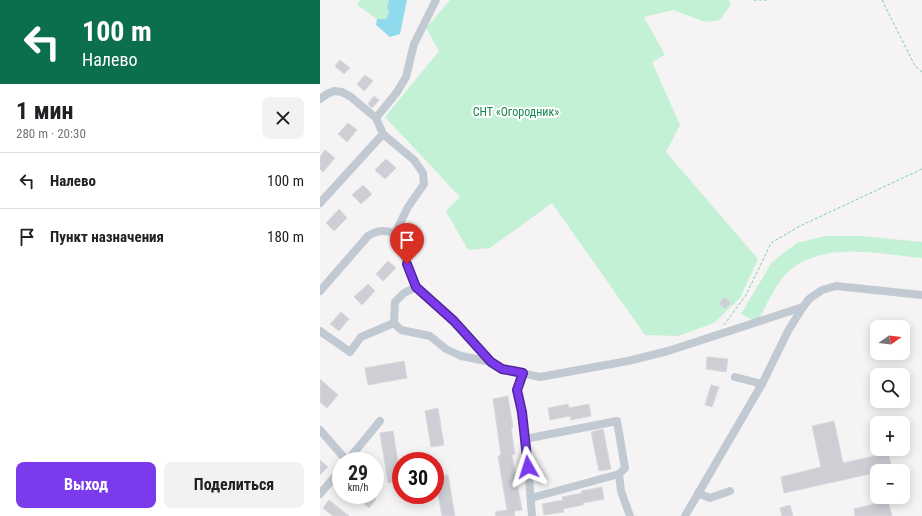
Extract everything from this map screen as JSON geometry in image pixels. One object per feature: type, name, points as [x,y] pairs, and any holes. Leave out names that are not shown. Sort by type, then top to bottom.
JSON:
[{"type":"street","points":[[376,118],[397,92],[406,77],[414,44],[432,11],[436,0]]},
{"type":"street","points":[[320,99],[326,94],[342,92],[376,118],[383,134],[414,160],[423,173],[424,184],[408,208],[395,233],[416,287],[449,316],[491,362],[502,369],[540,377],[585,369],[668,351],[803,307]]},
{"type":"street","points":[[320,203],[383,134]]},
{"type":"street","points":[[320,291],[368,236],[383,230],[395,233]]},
{"type":"street","points":[[685,516],[762,384],[788,331],[809,299],[822,290],[836,286],[922,295]]},
{"type":"street","points":[[416,287],[404,293],[395,302],[394,323],[401,330],[430,336],[446,349],[461,356],[491,362]]},
{"type":"street","points":[[320,331],[350,352],[361,337],[394,323]]},
{"type":"street","points":[[523,373],[517,390],[525,439],[532,516]]},
{"type":"street","points":[[735,377],[762,384]]},
{"type":"street","points":[[354,452],[380,420]]},
{"type":"street","points":[[525,439],[617,421],[625,468],[619,474],[531,498]]},
{"type":"street","points":[[320,430],[339,452]]},
{"type":"street","points":[[619,474],[621,491],[630,516]]},
{"type":"street","points":[[320,494],[332,479]]},
{"type":"street","points":[[698,493],[710,498],[730,491]]},
{"type":"path","points":[[754,0],[769,0]]},
{"type":"path","points":[[882,0],[915,66],[922,72]]},
{"type":"path","points":[[721,334],[725,322],[746,295],[771,243],[800,226],[922,169]]},
{"type":"green space","points":[[360,0],[389,0],[387,7],[389,13],[386,19],[377,19],[357,5]]},
{"type":"green space","name":"СНТ «Огородник»","points":[[450,0],[729,0],[731,4],[720,20],[705,22],[673,10],[644,17],[665,55],[652,62],[680,125],[666,152],[758,259],[740,298],[714,323],[678,336],[645,335],[552,203],[490,248],[468,250],[446,211],[460,197],[385,117],[439,51],[426,28]]},
{"type":"green space","points":[[825,236],[861,236],[922,242],[922,258],[869,252],[832,253],[815,257],[799,264],[785,275],[774,291],[757,322],[741,314],[772,262],[797,243]]},
{"type":"water","points":[[389,0],[407,0],[400,34],[390,37],[376,25],[377,19],[386,19],[389,13],[387,7]]},
{"type":"building","points":[[340,60],[350,68],[344,74],[335,66]]},
{"type":"building","points":[[365,75],[373,81],[364,91],[357,84]]},
{"type":"building","points":[[374,96],[379,100],[372,108],[368,104]]},
{"type":"building","points":[[348,123],[357,130],[347,142],[338,134]]},
{"type":"building","points":[[325,150],[335,158],[323,172],[320,169],[320,157]]},
{"type":"building","points":[[386,159],[396,168],[385,179],[375,170]]},
{"type":"building","points":[[363,185],[372,194],[361,204],[352,195]]},
{"type":"building","points":[[339,209],[347,218],[334,231],[326,223]]},
{"type":"building","points":[[388,261],[396,268],[383,281],[376,274]]},
{"type":"building","points":[[368,284],[375,291],[362,305],[354,297]]},
{"type":"building","points":[[725,297],[731,303],[725,309],[719,303]]},
{"type":"building","points":[[341,312],[349,319],[339,331],[330,324]]},
{"type":"building","points":[[707,357],[728,359],[726,372],[706,369]]},
{"type":"building","points":[[404,361],[407,378],[368,385],[365,368]]},
{"type":"building","points":[[320,379],[338,395],[327,408],[320,402]]},
{"type":"building","points":[[711,385],[719,387],[712,407],[705,405]]},
{"type":"building","points":[[508,396],[515,454],[512,455],[522,510],[514,511],[515,516],[496,516],[495,512],[507,510],[498,456],[501,455],[493,399]]},
{"type":"building","points":[[568,404],[569,408],[589,404],[591,416],[571,420],[570,416],[550,420],[548,408]]},
{"type":"building","points":[[438,408],[444,445],[431,447],[425,411]]},
{"type":"building","points":[[834,421],[843,463],[874,456],[889,456],[891,464],[870,464],[870,474],[784,493],[781,477],[821,467],[812,426]]},
{"type":"building","points":[[603,429],[611,469],[599,471],[591,432]]},
{"type":"building","points":[[393,431],[396,452],[392,452],[392,482],[388,483],[380,433]]},
{"type":"building","points":[[320,460],[328,467],[320,475]]},
{"type":"building","points":[[448,475],[455,516],[442,516],[440,504],[444,504],[444,476]]},
{"type":"building","points":[[602,487],[604,499],[563,509],[564,512],[544,515],[542,504],[563,500],[562,497],[582,493],[581,491]]},
{"type":"building","points":[[329,500],[332,504],[349,516],[333,516],[323,508]]},
{"type":"building","points":[[364,504],[372,504],[369,508]]},
{"type":"building","points":[[875,504],[889,504],[892,516],[855,516],[854,509]]},
{"type":"building","points":[[790,505],[793,516],[782,516],[780,508]]},
{"type":"route","points":[[407,264],[416,287],[454,321],[491,362],[502,369],[523,373],[517,390],[522,412],[528,467]]}]
